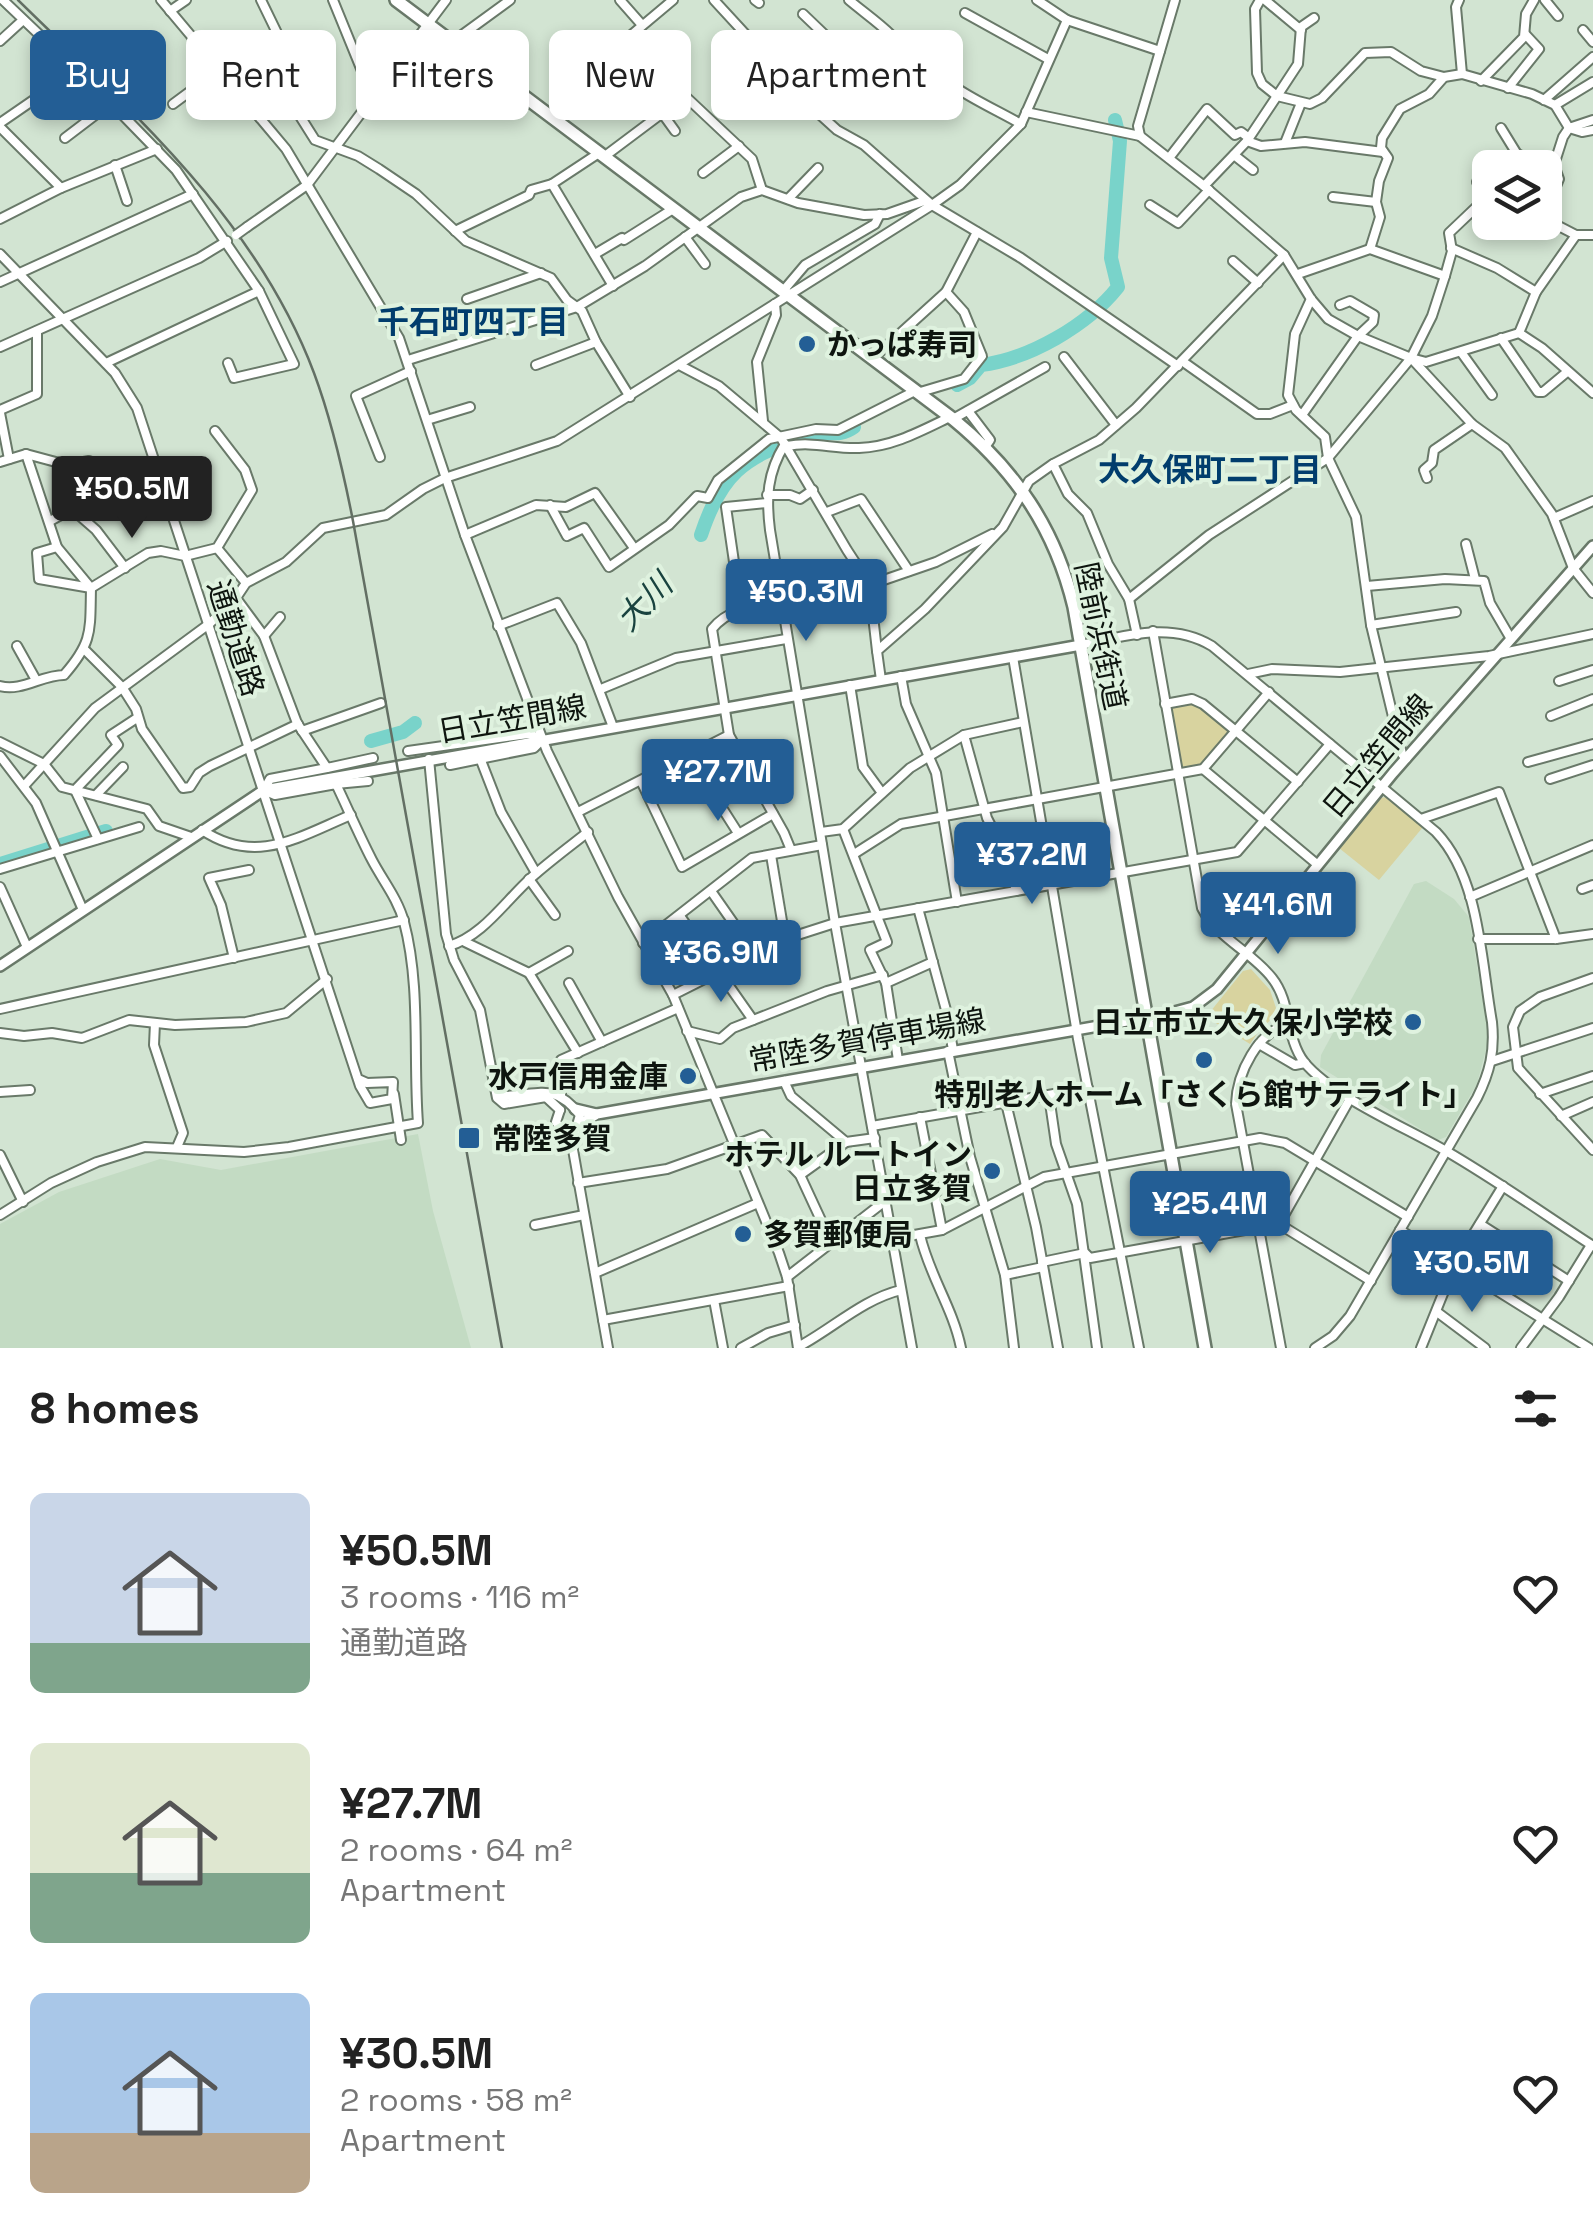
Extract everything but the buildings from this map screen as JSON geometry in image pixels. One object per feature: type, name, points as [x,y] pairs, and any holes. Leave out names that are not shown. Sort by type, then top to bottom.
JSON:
[{"type":"highway","name":"陸前浜街道","points":[[396,0],[436,30]]},
{"type":"highway","name":"陸前浜街道","points":[[529,100],[549,115]]},
{"type":"highway","name":"陸前浜街道","points":[[555,120],[985,446],[1022,488],[1059,554],[1081,645],[1205,1348]]},
{"type":"main road","name":"日立笠間線","points":[[1146,1017],[1202,1002],[1406,759],[1593,546]]},
{"type":"main road","name":"日立笠間線","points":[[0,966],[264,790],[1081,645]]},
{"type":"main road","name":"常陸多賀停車場線","points":[[596,1114],[1146,1017]]},
{"type":"main road","points":[[573,1108],[596,1114]]},
{"type":"main road","points":[[579,1125],[596,1114]]},
{"type":"street","points":[[3,0],[33,30]]},
{"type":"street","points":[[161,0],[186,30]]},
{"type":"street","points":[[170,11],[186,0]]},
{"type":"street","points":[[260,0],[275,30]]},
{"type":"street","points":[[332,0],[356,57]]},
{"type":"street","points":[[424,30],[446,0]]},
{"type":"street","points":[[471,30],[510,0]]},
{"type":"street","points":[[620,0],[642,25]]},
{"type":"street","points":[[636,30],[673,0]]},
{"type":"street","points":[[714,0],[741,30]]},
{"type":"street","points":[[849,0],[884,30]]},
{"type":"street","points":[[1140,136],[1138,126],[1175,0]]},
{"type":"street","points":[[1301,30],[1262,0],[1256,9],[1257,74],[1262,84],[1277,96],[1310,104],[1322,98],[1365,54],[1391,52],[1421,71],[1444,77],[1462,74],[1544,100],[1555,106],[1569,128],[1593,130]]},
{"type":"street","points":[[1482,81],[1524,34],[1526,14],[1534,0]]},
{"type":"street","points":[[1545,0],[1558,16]]},
{"type":"street","points":[[1040,1],[1068,20],[1160,51]]},
{"type":"street","points":[[1454,3],[1462,74]]},
{"type":"street","points":[[965,13],[1048,59]]},
{"type":"street","points":[[803,14],[820,30]]},
{"type":"street","points":[[1150,205],[1178,224],[1248,140],[1298,64],[1301,30],[1314,18]]},
{"type":"street","points":[[0,41],[22,20]]},
{"type":"street","points":[[24,786],[95,708],[209,624],[246,583],[286,562],[323,528],[386,515],[422,489],[446,478],[558,441],[960,185],[1021,124],[1068,20]]},
{"type":"street","points":[[1584,30],[1593,42]]},
{"type":"street","points":[[1508,88],[1538,49],[1524,34]]},
{"type":"street","points":[[1544,100],[1593,57]]},
{"type":"street","points":[[1370,249],[1380,217],[1376,202],[1379,181],[1388,158],[1382,138],[1400,109],[1429,94],[1444,77]]},
{"type":"street","points":[[1555,106],[1593,82]]},
{"type":"street","points":[[963,92],[1021,124]]},
{"type":"street","points":[[173,104],[186,95]]},
{"type":"street","points":[[691,102],[756,164],[762,190]]},
{"type":"street","points":[[1285,143],[1301,103]]},
{"type":"street","points":[[30,104],[0,125],[60,188]]},
{"type":"street","points":[[1169,158],[1207,109],[1234,136],[1242,132],[1261,146],[1324,144],[1384,152]]},
{"type":"street","points":[[1026,112],[1140,136],[1284,255],[1328,319],[1358,336],[1426,362],[1519,333]]},
{"type":"street","points":[[65,138],[89,120]]},
{"type":"street","points":[[128,120],[193,194],[259,290],[294,364],[234,378],[228,363]]},
{"type":"street","points":[[262,120],[286,150],[387,314],[408,360],[465,534],[543,739],[643,943],[673,995],[736,1146],[788,1282],[798,1348],[880,1295],[901,1290]]},
{"type":"street","points":[[302,120],[315,140],[358,156],[400,183],[480,249],[551,278],[578,308],[630,396]]},
{"type":"street","points":[[0,347],[199,258],[226,242],[308,185],[356,120]]},
{"type":"street","points":[[455,231],[530,195],[531,190],[552,184],[652,120]]},
{"type":"street","points":[[667,120],[675,131]]},
{"type":"street","points":[[826,120],[864,145],[932,205]]},
{"type":"street","points":[[1560,150],[1569,128],[1593,120]]},
{"type":"street","points":[[1500,128],[1514,150]]},
{"type":"street","points":[[703,174],[739,146]]},
{"type":"street","points":[[0,219],[60,188],[157,149]]},
{"type":"street","points":[[1234,155],[1253,170]]},
{"type":"street","points":[[116,165],[127,201]]},
{"type":"street","points":[[788,199],[818,168]]},
{"type":"street","points":[[552,184],[613,286]]},
{"type":"street","points":[[408,360],[578,308],[741,197],[762,190],[864,215],[924,201],[1257,414],[1270,414],[1293,405]]},
{"type":"street","points":[[0,282],[193,194]]},
{"type":"street","points":[[1334,198],[1376,202]]},
{"type":"street","points":[[595,254],[673,208]]},
{"type":"street","points":[[1129,599],[1209,535],[1328,458],[1411,358],[1432,316],[1445,276],[1450,233],[1472,210]]},
{"type":"street","points":[[786,294],[805,265],[875,224],[880,214]]},
{"type":"street","points":[[1562,226],[1576,235],[1593,235]]},
{"type":"street","points":[[872,358],[946,292],[977,232]]},
{"type":"street","points":[[1519,333],[1536,292],[1576,235]]},
{"type":"street","points":[[685,237],[706,264]]},
{"type":"street","points":[[1451,248],[1497,268],[1536,292]]},
{"type":"street","points":[[1298,274],[1370,249],[1445,276]]},
{"type":"street","name":"通勤道路","points":[[0,254],[106,363],[137,408],[358,1079]]},
{"type":"street","points":[[878,651],[925,609],[999,531],[1019,502],[1022,488],[1116,425],[1284,255]]},
{"type":"street","points":[[1233,261],[1258,283]]},
{"type":"street","points":[[467,299],[541,273]]},
{"type":"street","points":[[106,363],[259,290]]},
{"type":"street","points":[[912,1348],[786,639],[767,499],[770,472],[785,443],[816,429],[838,430],[916,392],[964,379],[982,356],[964,312],[946,292]]},
{"type":"street","points":[[1311,298],[1295,334],[1287,387],[1293,405],[1325,437],[1328,458],[1356,517],[1371,625],[1406,759]]},
{"type":"street","points":[[1302,415],[1358,336],[1368,330],[1374,316],[1350,301],[1340,305]]},
{"type":"street","points":[[763,421],[757,362],[776,315],[775,304]]},
{"type":"street","points":[[37,330],[37,394],[0,411],[4,460],[26,454],[67,465],[88,461],[106,470],[123,467]]},
{"type":"street","points":[[1519,333],[1593,394]]},
{"type":"street","points":[[1501,338],[1538,392],[1567,372]]},
{"type":"street","points":[[536,365],[596,342]]},
{"type":"street","points":[[1460,352],[1492,396]]},
{"type":"street","points":[[1064,357],[1116,425]]},
{"type":"street","points":[[1411,358],[1472,424],[1506,448],[1554,518],[1574,568],[1593,594]]},
{"type":"street","points":[[680,366],[720,386],[785,443],[862,573],[874,583]]},
{"type":"street","points":[[550,505],[566,536],[584,528],[609,567],[668,524],[697,496],[708,498],[718,480],[769,439],[863,448],[902,440],[968,410],[1045,367]]},
{"type":"street","points":[[380,457],[356,396],[412,371]]},
{"type":"street","points":[[1584,386],[1593,375]]},
{"type":"street","points":[[1308,406],[1310,421]]},
{"type":"street","points":[[427,420],[470,407]]},
{"type":"street","points":[[968,410],[990,440],[985,446]]},
{"type":"street","points":[[1427,478],[1424,470],[1432,462],[1434,450],[1472,424]]},
{"type":"street","points":[[57,547],[37,553],[39,579],[92,588],[148,552],[161,550],[185,556],[217,548],[252,490],[245,470],[215,431]]},
{"type":"street","points":[[0,686],[11,689],[64,675],[86,651],[92,588],[57,547],[26,454]]},
{"type":"street","points":[[1053,464],[1068,494],[1087,513],[1108,564],[1129,599],[1137,634]]},
{"type":"street","points":[[741,610],[726,507],[790,495],[800,500],[813,490]]},
{"type":"street","points":[[465,534],[536,504],[566,507],[595,494],[634,548]]},
{"type":"street","points":[[826,512],[861,498],[909,571]]},
{"type":"street","points":[[1554,518],[1593,501]]},
{"type":"street","points":[[50,521],[72,509],[96,530],[124,568]]},
{"type":"street","points":[[874,583],[936,562],[999,531]]},
{"type":"street","points":[[1466,544],[1475,579]]},
{"type":"street","points":[[217,548],[246,583]]},
{"type":"street","points":[[790,850],[730,735],[712,629],[741,610],[807,594],[827,583],[862,573]]},
{"type":"street","points":[[1367,586],[1414,580],[1484,581],[1490,603],[1511,639]]},
{"type":"street","points":[[874,583],[873,616],[881,680]]},
{"type":"street","points":[[236,598],[264,636],[300,728],[327,768]]},
{"type":"street","points":[[498,626],[557,603],[571,622],[613,727]]},
{"type":"street","points":[[1371,625],[1456,612]]},
{"type":"street","points":[[264,636],[280,617]]},
{"type":"street","points":[[1081,645],[1152,632],[1181,632],[1202,640],[1421,818],[1462,866],[1492,1022],[1492,1061],[1485,1082],[1371,1281],[1343,1326],[1321,1347]]},
{"type":"street","points":[[1152,632],[1206,916],[1278,987],[1296,1047],[1305,1063],[1324,1082],[1446,1151],[1592,1245],[1521,1348]]},
{"type":"street","points":[[1248,674],[1381,668],[1498,654],[1593,634]]},
{"type":"street","points":[[600,690],[676,658],[786,639]]},
{"type":"street","points":[[18,646],[36,680]]},
{"type":"street","points":[[86,651],[122,687],[183,788],[190,787],[199,773],[210,766],[249,749],[300,728],[381,703]]},
{"type":"street","points":[[1013,657],[1076,1029],[1139,1348]]},
{"type":"street","points":[[1559,681],[1593,670]]},
{"type":"street","points":[[901,676],[906,704],[930,754],[957,902]]},
{"type":"street","points":[[850,685],[864,767],[882,793]]},
{"type":"street","points":[[854,854],[901,824],[1203,769],[1269,692]]},
{"type":"street","points":[[1165,704],[1192,699],[1203,704],[1298,782]]},
{"type":"street","points":[[1551,716],[1593,699]]},
{"type":"street","points":[[76,790],[118,745],[111,736],[138,718]]},
{"type":"street","points":[[821,832],[843,829],[930,754],[964,735],[1023,722]]},
{"type":"street","points":[[408,751],[528,734],[543,739]]},
{"type":"street","points":[[578,812],[730,735]]},
{"type":"street","points":[[964,735],[991,826],[1010,861],[1016,891]]},
{"type":"street","points":[[450,765],[534,748],[543,739]]},
{"type":"street","points":[[0,742],[44,764],[62,787],[147,809],[159,826],[191,838]]},
{"type":"street","points":[[673,995],[785,938],[835,923],[1237,852],[1330,744]]},
{"type":"street","points":[[1528,762],[1593,744]]},
{"type":"street","points":[[0,756],[36,802],[83,910]]},
{"type":"street","points":[[689,756],[738,833]]},
{"type":"street","points":[[368,781],[275,795],[264,790],[270,780],[373,758]]},
{"type":"street","points":[[480,758],[501,812],[555,915]]},
{"type":"street","points":[[429,759],[449,946],[480,1010],[501,1103],[546,1097],[560,1110]]},
{"type":"street","points":[[1550,779],[1593,765]]},
{"type":"street","points":[[96,794],[123,767]]},
{"type":"street","points":[[1203,769],[1318,865]]},
{"type":"street","points":[[641,780],[682,867],[772,814]]},
{"type":"street","points":[[0,1215],[51,1183],[97,1162],[145,1147],[244,1152],[418,1122],[414,998],[404,920],[336,784]]},
{"type":"street","points":[[76,790],[96,835]]},
{"type":"street","points":[[1421,818],[1500,792],[1556,938]]},
{"type":"street","points":[[202,830],[218,841],[255,849],[280,844],[351,815]]},
{"type":"street","points":[[0,869],[96,835],[138,827]]},
{"type":"street","points":[[843,829],[887,942],[870,950],[884,979],[898,1060]]},
{"type":"street","points":[[449,946],[478,933],[533,876],[588,832]]},
{"type":"street","points":[[643,943],[752,858],[822,845]]},
{"type":"street","points":[[1470,897],[1593,845]]},
{"type":"street","points":[[771,854],[785,938]]},
{"type":"street","points":[[234,958],[221,906],[209,878],[249,870]]},
{"type":"street","points":[[1582,889],[1593,885]]},
{"type":"street","points":[[0,887],[27,947]]},
{"type":"street","points":[[711,890],[755,954]]},
{"type":"street","points":[[918,908],[951,1051],[959,1111],[1004,1275],[1014,1348]]},
{"type":"street","points":[[680,916],[753,1020]]},
{"type":"street","points":[[0,1008],[404,920]]},
{"type":"street","points":[[1478,939],[1593,934]]},
{"type":"street","points":[[465,942],[529,973],[578,1053]]},
{"type":"street","points":[[529,973],[568,951]]},
{"type":"street","points":[[687,1031],[720,1040],[733,1028],[827,990],[884,979],[933,962]]},
{"type":"street","points":[[1593,978],[1540,997],[1520,1011],[1513,1027],[1515,1056],[1524,1077],[1593,1150]]},
{"type":"street","points":[[0,1032],[82,1038],[128,1020],[214,1024],[270,1018],[298,1006],[327,980]]},
{"type":"street","points":[[569,983],[602,1042]]},
{"type":"street","points":[[561,1096],[560,1063],[678,1008]]},
{"type":"street","points":[[155,1022],[154,1045],[184,1134],[177,1147]]},
{"type":"street","points":[[1281,1348],[1236,1094],[1259,1044],[1276,1027],[1290,1024]]},
{"type":"street","points":[[1492,1061],[1593,1028]]},
{"type":"street","points":[[1259,1044],[1295,1065],[1305,1063]]},
{"type":"street","points":[[1540,1094],[1593,1076]]},
{"type":"street","points":[[358,1079],[370,1103],[392,1099],[394,1094]]},
{"type":"street","points":[[358,1079],[367,1083],[393,1082],[401,1140]]},
{"type":"street","points":[[784,1080],[792,1096],[846,1142]]},
{"type":"street","points":[[496,1088],[504,1096],[548,1091],[561,1096],[580,1115],[572,1144],[608,1348]]},
{"type":"street","points":[[872,1126],[1088,1088]]},
{"type":"street","points":[[0,1092],[30,1090]]},
{"type":"street","points":[[1049,1096],[1065,1172],[1077,1204],[1097,1348]]},
{"type":"street","points":[[1279,1224],[1351,1097]]},
{"type":"street","points":[[1006,1102],[1058,1348]]},
{"type":"street","points":[[1562,1116],[1593,1102]]},
{"type":"street","points":[[560,1110],[573,1108]]},
{"type":"street","points":[[560,1110],[556,1122],[572,1144]]},
{"type":"street","points":[[920,1117],[942,1230]]},
{"type":"street","points":[[560,1129],[570,1132],[579,1125]]},
{"type":"street","points":[[578,1183],[667,1169],[762,1135],[800,1176],[832,1244]]},
{"type":"street","points":[[800,1176],[846,1142],[874,1138]]},
{"type":"street","points":[[892,1240],[942,1230],[1025,1186],[1065,1172],[1242,1141],[1277,1140],[1408,1217]]},
{"type":"street","points":[[0,1154],[24,1202]]},
{"type":"street","points":[[1420,1348],[1456,1264],[1503,1186]]},
{"type":"street","points":[[603,1320],[788,1282],[885,1202]]},
{"type":"street","points":[[594,1273],[758,1203]]},
{"type":"street","points":[[535,1224],[584,1215]]},
{"type":"street","points":[[1085,1253],[1090,1258],[1279,1224],[1371,1281]]},
{"type":"street","points":[[1480,1224],[1568,1281]]},
{"type":"street","points":[[1400,1230],[1589,1348]]},
{"type":"street","points":[[920,1235],[926,1260],[956,1324],[961,1348]]},
{"type":"street","points":[[1004,1275],[1085,1253]]},
{"type":"street","points":[[714,1300],[723,1348]]},
{"type":"street","points":[[1437,1312],[1485,1348]]},
{"type":"street","points":[[742,1348],[768,1333],[794,1325]]},
{"type":"shaded area","points":[[1193,703],[1231,733],[1203,766],[1184,770],[1169,712],[1173,705]]},
{"type":"shaded area","points":[[1386,797],[1423,827],[1379,880],[1339,848],[1380,798]]},
{"type":"shaded area","name":"日立市立大久保小学校","points":[[1426,881],[1454,899],[1469,917],[1489,1038],[1477,1084],[1446,1137],[1438,1140],[1320,1067],[1321,1055],[1414,884]]},
{"type":"shaded area","points":[[1251,969],[1270,990],[1278,1014],[1250,1044],[1206,1017],[1243,971]]},
{"type":"shaded area","points":[[418,1134],[433,1211],[471,1348],[0,1348],[0,1224],[59,1192],[160,1159],[221,1170]]},
{"type":"waterway","name":"大川","points":[[957,385],[981,365],[1018,356],[1056,338],[1090,315],[1118,287],[1111,258],[1120,141],[1115,120]]},
{"type":"waterway","name":"大川","points":[[701,535],[726,483],[749,461],[817,433],[840,433],[854,427]]},
{"type":"waterway","name":"大川","points":[[371,741],[403,732],[415,723]]},
{"type":"waterway","name":"大川","points":[[0,864],[106,831]]},
{"type":"railway","points":[[18,0],[146,127],[225,217],[289,317],[314,373],[353,521],[502,1348]]},
{"type":"place","name":"かっぱ寿司","points":[[807,344]]},
{"type":"place","name":"日立市立大久保小学校","points":[[1413,1022]]},
{"type":"place","name":"特別老人ホーム「さくら館サテライト」","points":[[1204,1060]]},
{"type":"place","name":"水戸信用金庫","points":[[688,1076]]},
{"type":"place","name":"常陸多賀","points":[[469,1138]]},
{"type":"place","name":"ホテル ルートイン 日立多賀","points":[[992,1171]]},
{"type":"place","name":"多賀郵便局","points":[[743,1234]]},
{"type":"district","name":"千石町四丁目","points":[[473,322]]},
{"type":"district","name":"大久保町二丁目","points":[[1210,470]]}]
